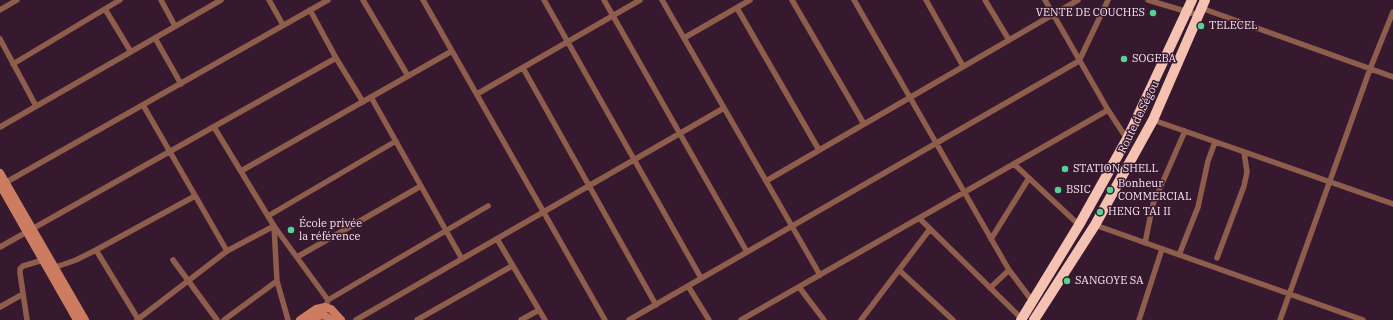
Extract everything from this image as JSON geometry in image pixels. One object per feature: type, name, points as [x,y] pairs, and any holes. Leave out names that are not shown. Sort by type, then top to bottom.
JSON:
[{"type":"highway","name":"Route de Ségou","points":[[1021,320],[1079,225],[1128,139],[1192,0]]},
{"type":"highway","name":"Route de Ségou","points":[[1034,320],[1095,225],[1153,120],[1202,8]]},
{"type":"street","points":[[0,10],[17,0]]},
{"type":"street","points":[[13,64],[120,0]]},
{"type":"street","points":[[161,0],[175,26]]},
{"type":"street","points":[[0,127],[221,0]]},
{"type":"street","points":[[269,0],[283,25]]},
{"type":"street","points":[[2,185],[310,10],[317,3],[328,0]]},
{"type":"street","points":[[363,0],[408,76]]},
{"type":"street","points":[[423,0],[605,320]]},
{"type":"street","points":[[544,0],[701,278]]},
{"type":"street","points":[[604,0],[747,252]]},
{"type":"street","points":[[477,94],[640,0]]},
{"type":"street","points":[[662,0],[820,275]]},
{"type":"street","points":[[684,38],[750,0]]},
{"type":"street","points":[[792,0],[864,124]]},
{"type":"street","points":[[854,0],[1009,270],[1033,302]]},
{"type":"street","points":[[926,0],[963,66]]},
{"type":"street","points":[[985,0],[1008,40]]},
{"type":"street","points":[[1045,0],[1108,110],[1128,139]]},
{"type":"street","points":[[766,181],[1078,0]]},
{"type":"street","points":[[629,320],[1079,60],[1108,0]]},
{"type":"street","points":[[1148,0],[1187,11],[1202,8],[1393,77]]},
{"type":"street","points":[[736,8],[820,150]]},
{"type":"street","points":[[105,9],[131,52]]},
{"type":"street","points":[[310,10],[336,58],[363,102]]},
{"type":"street","points":[[1280,320],[1370,69],[1393,12]]},
{"type":"street","points":[[155,38],[181,84]]},
{"type":"street","points":[[1,43],[36,106]]},
{"type":"street","points":[[241,171],[452,51]]},
{"type":"street","points":[[0,247],[336,58]]},
{"type":"street","points":[[523,68],[656,304]]},
{"type":"street","points":[[371,97],[462,259]]},
{"type":"street","points":[[142,105],[227,251]]},
{"type":"street","points":[[356,320],[724,108]]},
{"type":"street","points":[[741,320],[1108,110]]},
{"type":"street","points":[[1153,120],[1393,204]]},
{"type":"street","points":[[214,127],[274,226],[296,257],[326,307],[331,320]]},
{"type":"street","points":[[1144,243],[1153,204],[1185,131]]},
{"type":"street","points":[[268,216],[396,141]]},
{"type":"street","points":[[1180,255],[1198,207],[1208,162],[1215,142]]},
{"type":"street","points":[[1217,258],[1244,186],[1247,172],[1244,152]]},
{"type":"street","points":[[1014,164],[1079,225]]},
{"type":"street","points":[[0,173],[2,185],[51,269],[77,320]]},
{"type":"street","points":[[991,239],[1029,178]]},
{"type":"street","points":[[296,257],[421,186]]},
{"type":"street","points":[[51,269],[76,260],[96,250],[195,196]]},
{"type":"street","points":[[312,320],[319,316],[326,307],[488,206]]},
{"type":"street","points":[[919,218],[1021,320]]},
{"type":"street","points":[[1095,225],[1363,320]]},
{"type":"street","points":[[96,250],[137,320],[227,251],[274,226]]},
{"type":"street","points":[[274,226],[277,281],[288,320]]},
{"type":"street","points":[[861,320],[930,229]]},
{"type":"street","points":[[29,230],[43,260],[51,269],[85,320]]},
{"type":"street","points":[[497,239],[545,320]]},
{"type":"street","points":[[1139,320],[1162,249]]},
{"type":"street","points":[[27,320],[20,269],[23,266],[43,260]]},
{"type":"street","points":[[173,260],[217,320]]},
{"type":"street","points":[[418,320],[512,266]]},
{"type":"street","points":[[899,270],[953,320]]},
{"type":"street","points":[[990,288],[1009,270]]},
{"type":"street","points":[[224,320],[277,281]]},
{"type":"street","points":[[688,286],[709,320]]},
{"type":"street","points":[[799,287],[824,320]]},
{"type":"street","points":[[0,307],[23,294]]},
{"type":"street","points":[[300,320],[316,309],[326,307],[341,320]]},
{"type":"street","points":[[521,320],[539,310]]},
{"type":"street","points":[[751,314],[756,320]]},
{"type":"place","name":"VENTE DE COUCHES","points":[[1153,13]]},
{"type":"place","name":"TELECEL","points":[[1201,26]]},
{"type":"place","name":"SOGEBA","points":[[1124,59]]},
{"type":"place","name":"STATION SHELL","points":[[1065,169]]},
{"type":"place","name":"BSIC","points":[[1058,190]]},
{"type":"place","name":"Bonheur COMMERCIAL","points":[[1110,190]]},
{"type":"place","name":"HENG TAI II","points":[[1100,212]]},
{"type":"place","name":"École privée la référence","points":[[291,230]]},
{"type":"place","name":"SANGOYE SA","points":[[1067,281]]}]
